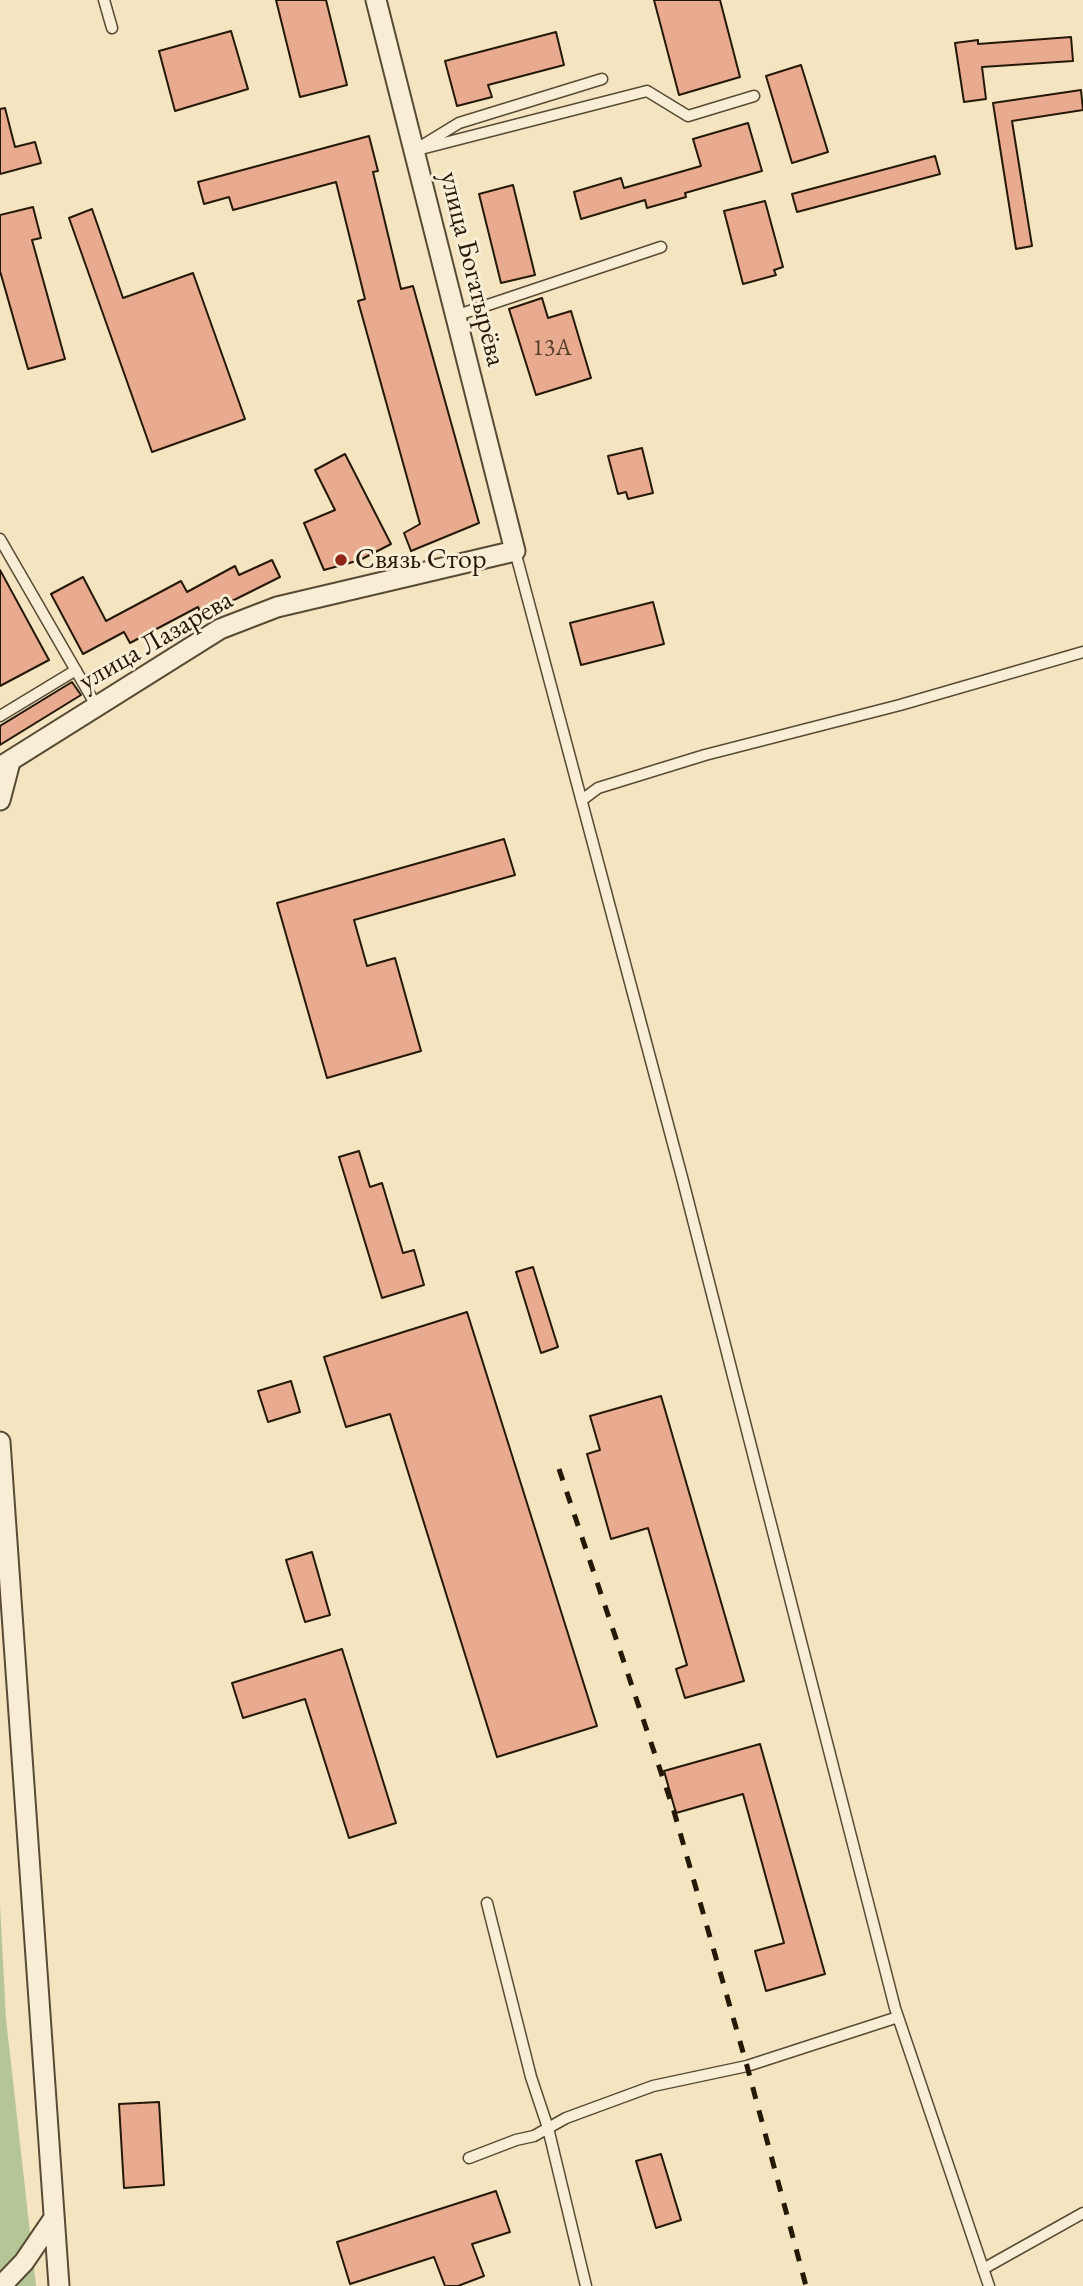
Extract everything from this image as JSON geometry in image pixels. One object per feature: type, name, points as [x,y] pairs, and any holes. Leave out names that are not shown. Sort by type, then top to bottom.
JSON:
[{"type":"street","name":"улица Богатырёва","points":[[376,0],[515,551]]},
{"type":"street","name":"улица Лазарева","points":[[5,764],[220,629],[277,607],[515,551]]},
{"type":"street","points":[[0,800],[5,764]]},
{"type":"street","points":[[0,1442],[59,2286]]},
{"type":"street","points":[[1,2286],[24,2262],[54,2218]]},
{"type":"lane","points":[[104,0],[112,28]]},
{"type":"lane","points":[[413,151],[459,123],[602,79]]},
{"type":"lane","points":[[413,151],[648,91],[688,116],[754,96]]},
{"type":"lane","points":[[456,316],[660,247]]},
{"type":"lane","points":[[0,540],[97,707]]},
{"type":"lane","points":[[515,551],[683,1181],[898,2017],[989,2286]]},
{"type":"lane","points":[[582,800],[598,788],[705,755],[900,705],[1083,652]]},
{"type":"lane","points":[[0,716],[76,670]]},
{"type":"lane","points":[[487,1903],[531,2077],[548,2128],[586,2286]]},
{"type":"lane","points":[[469,2158],[534,2136],[566,2118],[653,2086],[747,2066],[898,2017]]},
{"type":"lane","points":[[983,2269],[1083,2213]]},
{"type":"green space","points":[[0,1905],[6,2019],[36,2286],[0,2286]]},
{"type":"building","points":[[276,0],[326,0],[347,85],[300,97]]},
{"type":"building","points":[[654,0],[720,0],[740,77],[679,95]]},
{"type":"building","points":[[231,31],[248,89],[175,111],[159,51]]},
{"type":"building","points":[[556,32],[564,65],[488,85],[492,97],[457,106],[445,61]]},
{"type":"building","points":[[1071,37],[1073,61],[982,67],[986,99],[964,102],[955,43],[978,40],[978,44]]},
{"type":"building","points":[[801,65],[828,152],[792,163],[766,76]]},
{"type":"building","points":[[1081,90],[1083,110],[1012,121],[1032,246],[1016,249],[993,103]]},
{"type":"building","points":[[5,108],[15,147],[35,142],[41,163],[0,174],[0,109]]},
{"type":"building","points":[[748,123],[762,171],[685,193],[686,197],[647,208],[645,200],[581,219],[574,192],[621,178],[624,188],[701,166],[693,139]]},
{"type":"building","points":[[369,136],[378,171],[373,172],[401,289],[413,286],[479,523],[411,551],[404,533],[420,524],[358,301],[365,299],[336,182],[233,210],[229,197],[204,204],[198,182]]},
{"type":"building","points":[[935,156],[940,174],[797,212],[792,194]]},
{"type":"building","points":[[513,185],[535,275],[501,283],[479,194]]},
{"type":"building","points":[[765,201],[783,267],[774,270],[776,275],[743,284],[724,211]]},
{"type":"building","points":[[33,207],[41,238],[32,240],[65,359],[28,369],[0,271],[0,215]]},
{"type":"building","points":[[92,209],[123,298],[193,273],[245,419],[152,452],[69,218]]},
{"type":"building","points":[[542,298],[548,318],[571,311],[591,378],[536,395],[509,309]]},
{"type":"building","points":[[642,448],[653,493],[628,499],[626,492],[618,494],[608,456]]},
{"type":"building","points":[[345,454],[391,544],[360,560],[324,570],[304,523],[335,510],[315,470]]},
{"type":"building","points":[[272,560],[280,577],[202,616],[198,607],[130,643],[124,632],[83,654],[51,594],[83,577],[106,621],[181,581],[187,592],[235,566],[239,575]]},
{"type":"building","points":[[0,570],[49,660],[0,686]]},
{"type":"building","points":[[653,602],[664,644],[581,665],[570,623]]},
{"type":"building","points":[[72,682],[81,695],[0,745],[0,726]]},
{"type":"building","points":[[504,839],[515,875],[354,920],[367,966],[395,958],[421,1051],[327,1078],[277,903]]},
{"type":"building","points":[[359,1151],[370,1187],[382,1183],[403,1253],[414,1250],[424,1285],[382,1298],[339,1157]]},
{"type":"building","points":[[533,1267],[558,1347],[541,1353],[516,1272]]},
{"type":"building","points":[[467,1312],[597,1726],[497,1757],[390,1414],[346,1427],[324,1357]]},
{"type":"building","points":[[291,1381],[300,1412],[268,1422],[258,1391]]},
{"type":"building","points":[[661,1396],[744,1681],[685,1698],[676,1669],[687,1665],[648,1528],[611,1539],[587,1454],[600,1450],[590,1416]]},
{"type":"building","points":[[312,1552],[330,1615],[305,1622],[286,1560]]},
{"type":"building","points":[[342,1649],[396,1823],[349,1838],[305,1699],[243,1718],[232,1683]]},
{"type":"building","points":[[760,1744],[825,1974],[766,1991],[755,1951],[784,1943],[743,1794],[676,1813],[664,1771]]},
{"type":"building","points":[[159,2102],[164,2185],[124,2188],[119,2104]]},
{"type":"building","points":[[661,2154],[681,2220],[656,2228],[636,2161]]},
{"type":"building","points":[[496,2191],[510,2232],[472,2244],[484,2276],[458,2286],[445,2286],[434,2257],[350,2284],[337,2242]]},
{"type":"railway","points":[[559,1469],[673,1808],[747,2066],[806,2286]]},
{"type":"place","name":"Связь Стор","points":[[341,560]]}]
